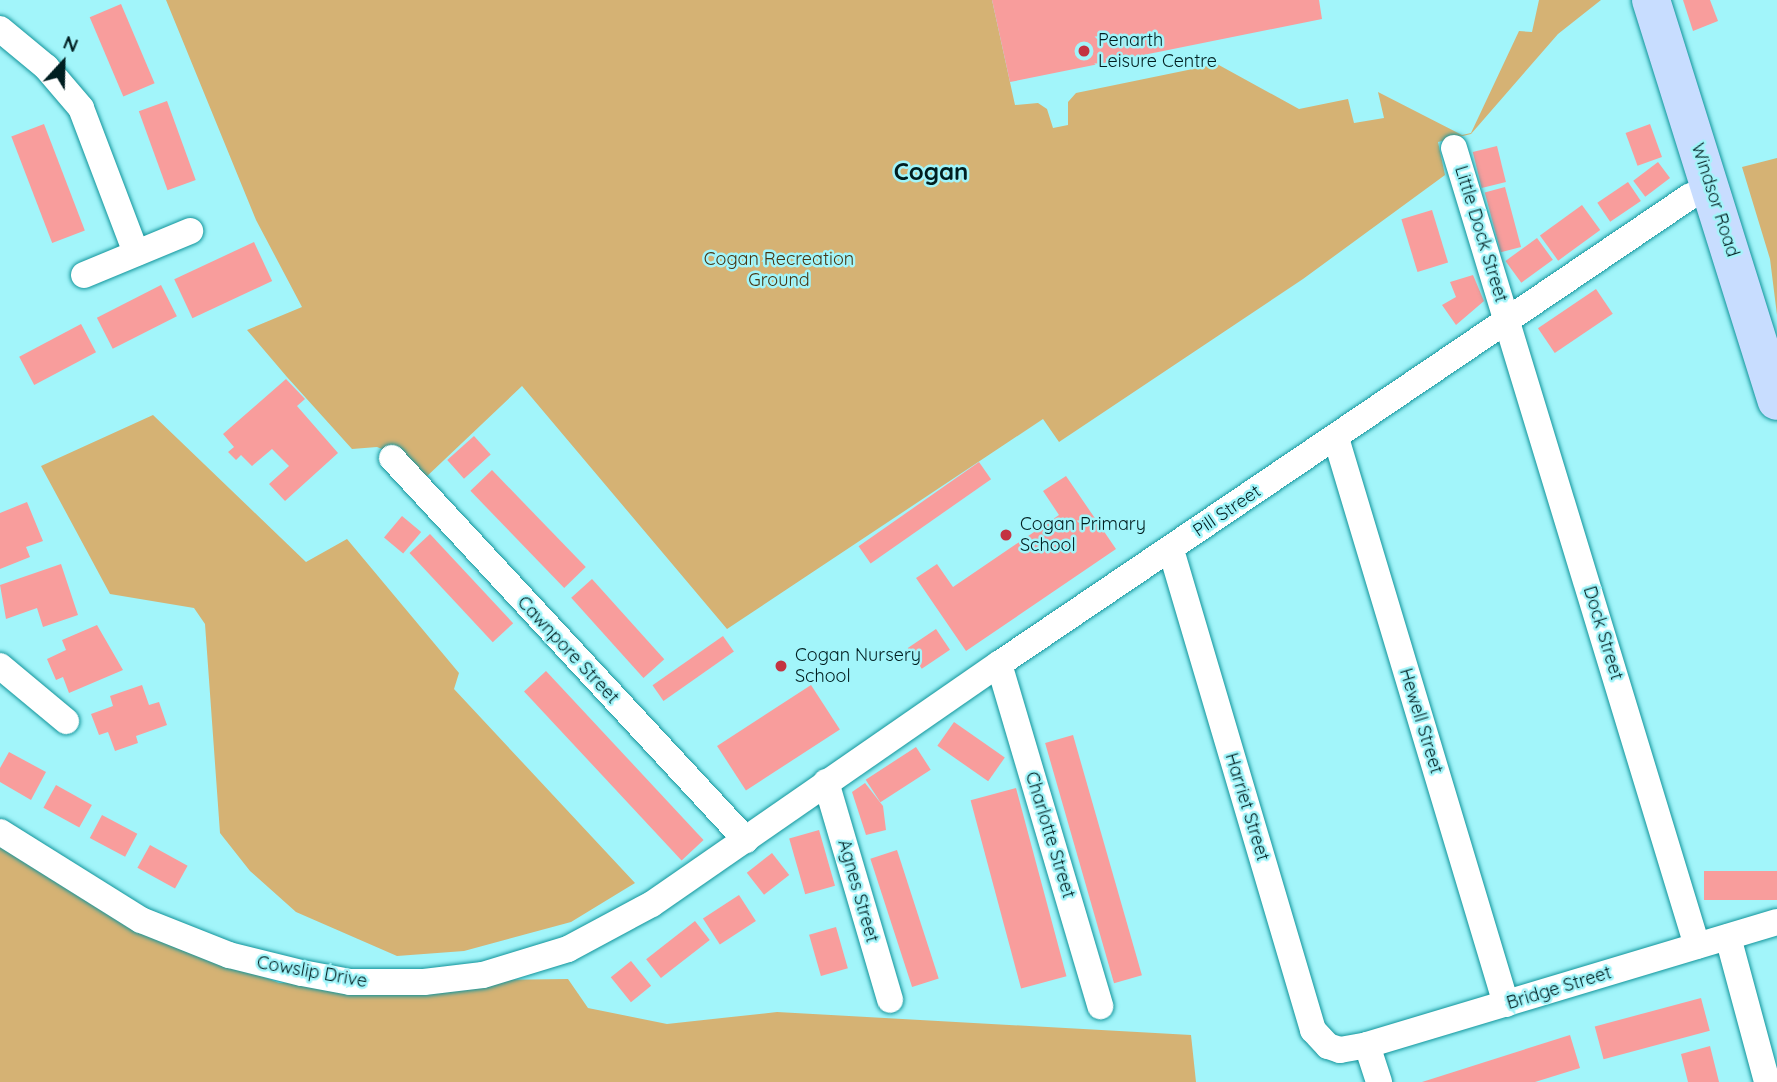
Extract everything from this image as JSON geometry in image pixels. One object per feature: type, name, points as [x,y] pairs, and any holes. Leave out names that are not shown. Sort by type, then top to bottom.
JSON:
[{"type":"main road","name":"Windsor Road","points":[[1651,0],[1777,401]]},
{"type":"street","points":[[0,30],[52,74],[81,108],[136,253]]},
{"type":"street","name":"Little Dock Street","points":[[1454,148],[1509,321]]},
{"type":"street","name":"Pill Street","points":[[747,840],[826,782],[999,664],[1689,197],[1710,187]]},
{"type":"street","points":[[84,275],[190,230]]},
{"type":"street","name":"Dock Street","points":[[1509,321],[1697,946]]},
{"type":"street","name":"Hewell Street","points":[[1336,438],[1506,1004]]},
{"type":"street","name":"Cawnpore Street","points":[[392,458],[747,840]]},
{"type":"street","name":"Harriet Street","points":[[1171,550],[1313,1030],[1328,1046],[1340,1049]]},
{"type":"street","name":"Charlotte Street","points":[[999,664],[1100,1006]]},
{"type":"street","points":[[0,666],[66,721]]},
{"type":"street","name":"Agnes Street","points":[[826,782],[890,1000]]},
{"type":"street","name":"Cowslip Drive","points":[[0,832],[116,906],[169,933],[266,966],[375,983],[483,975],[568,949],[635,915],[747,840]]},
{"type":"street","name":"Bridge Street","points":[[1340,1049],[1367,1045],[1777,922]]},
{"type":"street","points":[[1728,937],[1767,1082]]},
{"type":"street","points":[[1367,1045],[1379,1082]]},
{"type":"green space","name":"Cogan Recreation Ground","points":[[166,0],[992,0],[1015,105],[1038,103],[1047,109],[1053,128],[1068,125],[1068,102],[1076,93],[1217,64],[1299,109],[1348,99],[1354,123],[1384,118],[1378,92],[1462,135],[1471,133],[1519,31],[1532,32],[1539,0],[1601,0],[1558,34],[1471,134],[1438,142],[1445,175],[1303,279],[1059,442],[1043,419],[727,629],[522,386],[424,479],[402,457],[377,447],[352,449],[287,377],[247,330],[302,307],[256,220]]},
{"type":"green space","points":[[1777,158],[1777,315],[1770,259],[1742,167]]},
{"type":"green space","points":[[153,415],[306,562],[347,539],[459,673],[454,689],[635,883],[571,922],[464,951],[397,956],[296,912],[250,871],[220,833],[205,624],[194,608],[110,594],[41,466]]},
{"type":"green space","points":[[0,847],[130,925],[279,983],[568,979],[588,1008],[667,1024],[777,1012],[1191,1035],[1196,1082],[0,1082]]},
{"type":"building","name":"Penarth Leisure Centre","points":[[992,0],[1319,0],[1322,19],[1010,82]]},
{"type":"building","points":[[1683,0],[1710,0],[1718,21],[1693,31]]},
{"type":"building","points":[[121,4],[155,83],[123,96],[90,17]]},
{"type":"building","points":[[167,101],[196,180],[168,190],[139,111]]},
{"type":"building","points":[[44,124],[85,230],[52,243],[11,137]]},
{"type":"building","points":[[1650,124],[1662,157],[1638,166],[1626,133]]},
{"type":"building","points":[[1497,146],[1506,182],[1482,188],[1473,152]]},
{"type":"building","points":[[1658,162],[1670,178],[1645,197],[1633,181]]},
{"type":"building","points":[[1628,182],[1641,201],[1610,222],[1597,203]]},
{"type":"building","points":[[1505,187],[1521,247],[1501,252],[1485,192]]},
{"type":"building","points":[[1582,205],[1600,230],[1558,261],[1540,236]]},
{"type":"building","points":[[1432,210],[1448,263],[1417,272],[1401,219]]},
{"type":"building","points":[[1537,238],[1553,260],[1521,283],[1505,261]]},
{"type":"building","points":[[254,242],[272,281],[192,318],[174,279]]},
{"type":"building","points":[[1473,275],[1484,301],[1456,325],[1442,305],[1456,297],[1450,282]]},
{"type":"building","points":[[161,285],[177,316],[113,349],[97,318]]},
{"type":"building","points":[[1596,289],[1613,314],[1555,353],[1538,328]]},
{"type":"building","points":[[81,324],[96,352],[34,385],[19,357]]},
{"type":"building","points":[[286,379],[305,399],[297,406],[338,453],[285,501],[269,484],[289,466],[272,449],[252,466],[241,455],[236,460],[228,452],[234,447],[223,434]]},
{"type":"building","points":[[474,436],[491,455],[464,479],[447,460]]},
{"type":"building","points":[[979,462],[991,479],[871,564],[859,546]]},
{"type":"building","points":[[492,470],[586,567],[564,588],[470,491]]},
{"type":"building","points":[[1066,476],[1116,549],[966,651],[916,578],[937,564],[953,587],[1059,515],[1043,491]]},
{"type":"building","points":[[27,502],[43,541],[26,547],[30,557],[0,569],[0,513]]},
{"type":"building","points":[[402,516],[421,532],[403,554],[384,537]]},
{"type":"building","points":[[430,534],[513,623],[493,642],[410,553]]},
{"type":"building","points":[[61,564],[78,615],[43,627],[37,608],[6,619],[0,585]]},
{"type":"building","points":[[592,579],[664,659],[643,678],[571,598]]},
{"type":"building","points":[[97,625],[123,670],[69,693],[63,677],[56,680],[47,659],[66,650],[62,640]]},
{"type":"building","points":[[936,629],[950,650],[922,669],[908,648]]},
{"type":"building","points":[[723,636],[734,652],[663,701],[653,685]]},
{"type":"building","points":[[546,671],[704,840],[682,860],[524,691]]},
{"type":"building","points":[[142,685],[149,705],[159,702],[167,725],[136,736],[138,743],[115,751],[108,732],[99,735],[91,714],[113,706],[110,696]]},
{"type":"building","points":[[811,685],[840,729],[746,790],[717,746]]},
{"type":"building","points":[[954,722],[1005,758],[988,781],[937,746]]},
{"type":"building","points":[[1073,735],[1142,975],[1114,983],[1045,743]]},
{"type":"building","points":[[916,747],[931,770],[880,802],[866,780]]},
{"type":"building","points":[[9,752],[46,772],[31,800],[0,782],[0,768]]},
{"type":"building","points":[[865,783],[883,806],[886,830],[866,835],[852,792]]},
{"type":"building","points":[[56,785],[92,805],[79,828],[43,808]]},
{"type":"building","points":[[1016,788],[1066,976],[1021,989],[971,800]]},
{"type":"building","points":[[102,815],[137,834],[125,857],[90,838]]},
{"type":"building","points":[[819,830],[835,886],[805,894],[789,839]]},
{"type":"building","points":[[150,845],[188,866],[175,889],[137,868]]},
{"type":"building","points":[[897,850],[939,978],[912,987],[870,859]]},
{"type":"building","points":[[772,853],[789,875],[764,895],[747,873]]},
{"type":"building","points":[[1704,871],[1777,871],[1777,900],[1704,900]]},
{"type":"building","points":[[739,895],[756,921],[720,944],[703,918]]},
{"type":"building","points":[[695,921],[710,940],[661,978],[646,959]]},
{"type":"building","points":[[836,927],[848,968],[821,976],[809,935]]},
{"type":"building","points":[[631,961],[651,986],[631,1002],[611,977]]},
{"type":"building","points":[[1701,998],[1710,1031],[1604,1059],[1595,1026]]},
{"type":"building","points":[[1570,1035],[1580,1068],[1535,1082],[1422,1082]]},
{"type":"building","points":[[1710,1046],[1719,1082],[1688,1082],[1681,1054]]},
{"type":"place","name":"Penarth Leisure Centre","points":[[1084,51]]},
{"type":"place","name":"Cogan Primary School","points":[[1006,535]]},
{"type":"place","name":"Cogan Nursery School","points":[[781,666]]},
{"type":"district","name":"Cogan","points":[[931,172]]}]
